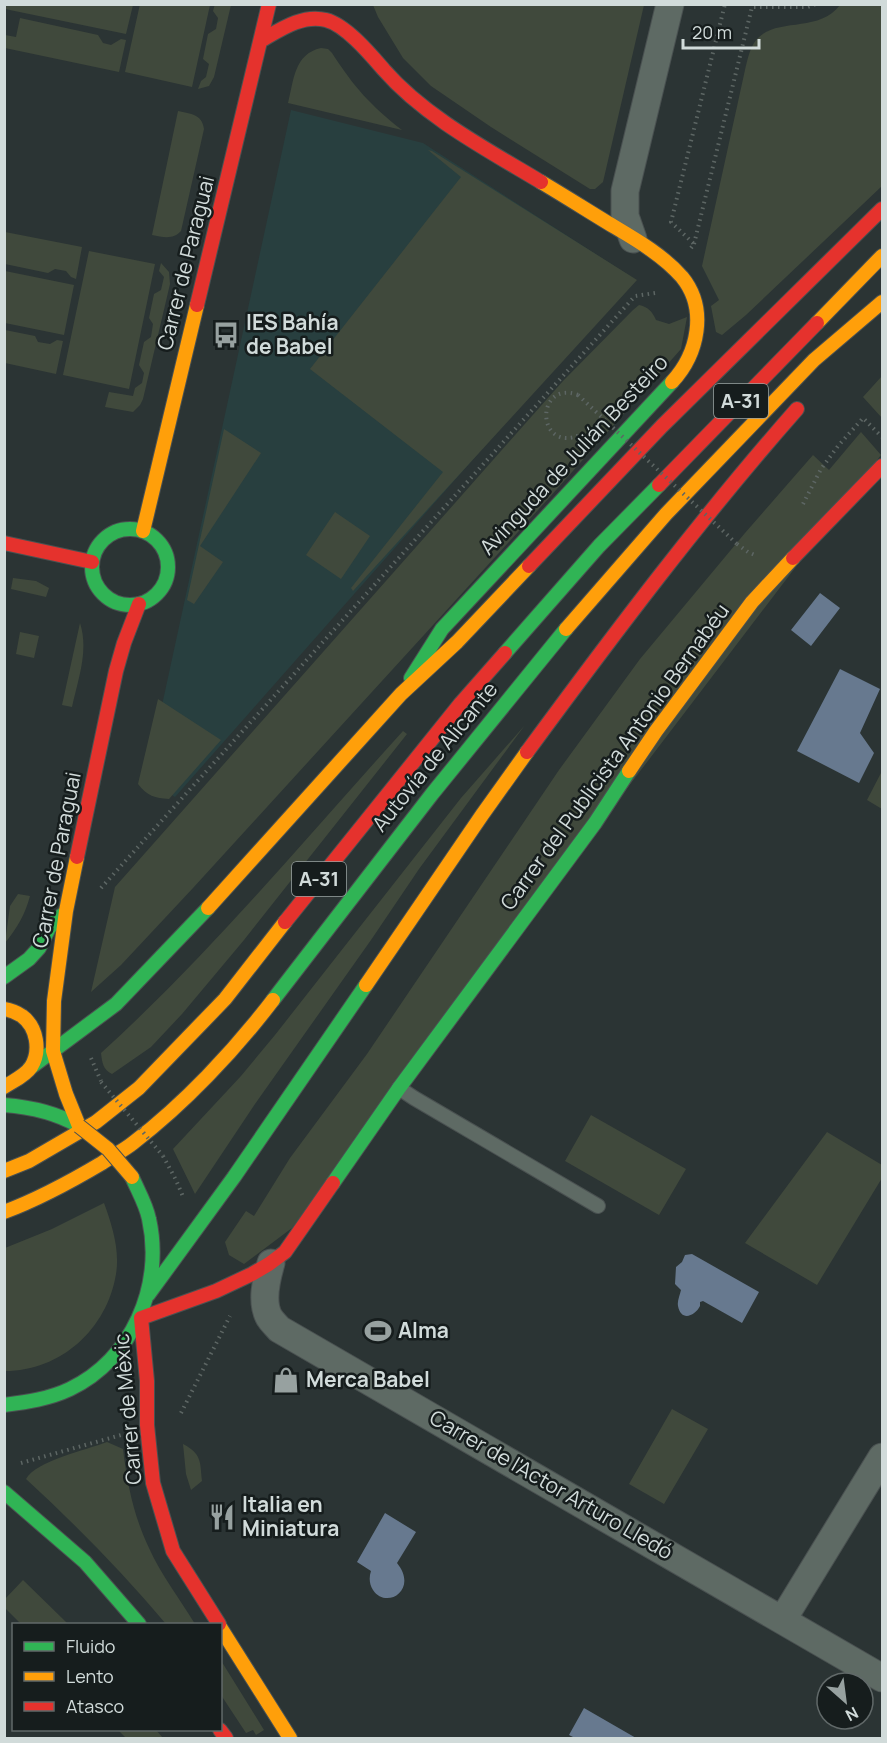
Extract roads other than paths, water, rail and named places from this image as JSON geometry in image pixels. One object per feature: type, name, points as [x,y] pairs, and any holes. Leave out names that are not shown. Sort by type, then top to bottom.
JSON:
[{"type":"main road","name":"Carrer de Paraguai","points":[[143,531],[269,4]]},
{"type":"main road","name":"Avinguda de Julián Besteiro","points":[[262,40],[286,26],[305,19],[320,19],[337,24],[372,55],[412,97],[456,129],[633,239],[675,270],[687,285],[694,299],[698,318],[698,334],[691,356],[679,375],[442,629],[401,694]]},
{"type":"main road","name":"Avinguda de Julián Besteiro","points":[[356,20],[372,55]]},
{"type":"main road","points":[[4,1087],[86,1028],[123,996],[186,932],[401,694],[457,642],[662,426],[882,208]]},
{"type":"main road","name":"Autovía de Alicante","points":[[4,1171],[29,1161],[96,1122],[139,1089],[217,1007],[461,703],[599,546],[882,256]]},
{"type":"main road","name":"Autovía de Alicante","points":[[4,1212],[26,1204],[72,1181],[132,1144],[179,1103],[214,1068],[261,1016],[432,794],[596,594],[666,514],[814,360],[882,302]]},
{"type":"main road","points":[[860,339],[882,314]]},
{"type":"main road","points":[[148,1295],[200,1226],[484,812],[655,581],[757,454],[805,401]]},
{"type":"main road","name":"Carrer del Publicista Antonio Bernabéu","points":[[141,1318],[232,1284],[271,1263],[285,1252],[399,1088],[588,832],[656,730],[752,602],[882,466]]},
{"type":"main road","points":[[132,529],[143,531],[154,537],[162,546],[167,557],[168,569],[165,581],[159,591],[140,604],[116,603],[104,596],[96,586],[92,574],[95,551],[101,541],[110,534],[132,529]]},
{"type":"main road","points":[[4,543],[92,562]]},
{"type":"main road","name":"Carrer de Paraguai","points":[[79,1126],[52,1051],[54,1001],[66,912],[116,671],[124,643],[140,604]]},
{"type":"main road","points":[[4,977],[29,959],[39,948],[49,928],[66,912]]},
{"type":"main road","points":[[4,1009],[9,1009],[26,1019],[34,1029],[36,1047],[30,1068]]},
{"type":"main road","name":"Carrer de Mèxic","points":[[4,1105],[48,1112],[65,1118],[99,1140],[117,1157],[132,1177],[143,1199],[153,1246],[152,1271],[141,1318],[129,1339],[114,1358],[81,1384],[53,1397],[30,1403],[4,1405]]},
{"type":"main road","name":"Carrer de Mèxic","points":[[141,1318],[153,1483],[173,1551],[218,1623]]},
{"type":"main road","points":[[4,1492],[85,1562],[138,1623]]},
{"type":"main road","name":"Carrer de Mèxic","points":[[222,1629],[290,1738]]},
{"type":"street","points":[[633,239],[625,216],[625,191],[670,4]]},
{"type":"street","name":"Carrer de l'Actor Arturo Lledó","points":[[271,1263],[266,1279],[265,1306],[270,1318],[279,1329],[882,1678]]},
{"type":"street","points":[[783,1619],[882,1457]]},
{"type":"lane","points":[[399,1088],[597,1206]]},
{"type":"place","name":"IES Bahía de Babel","points":[[226,335]]},
{"type":"place","name":"Alma","points":[[378,1331]]},
{"type":"place","name":"Merca Babel","points":[[286,1380]]},
{"type":"place","name":"Italia en Miniatura","points":[[222,1517]]}]
